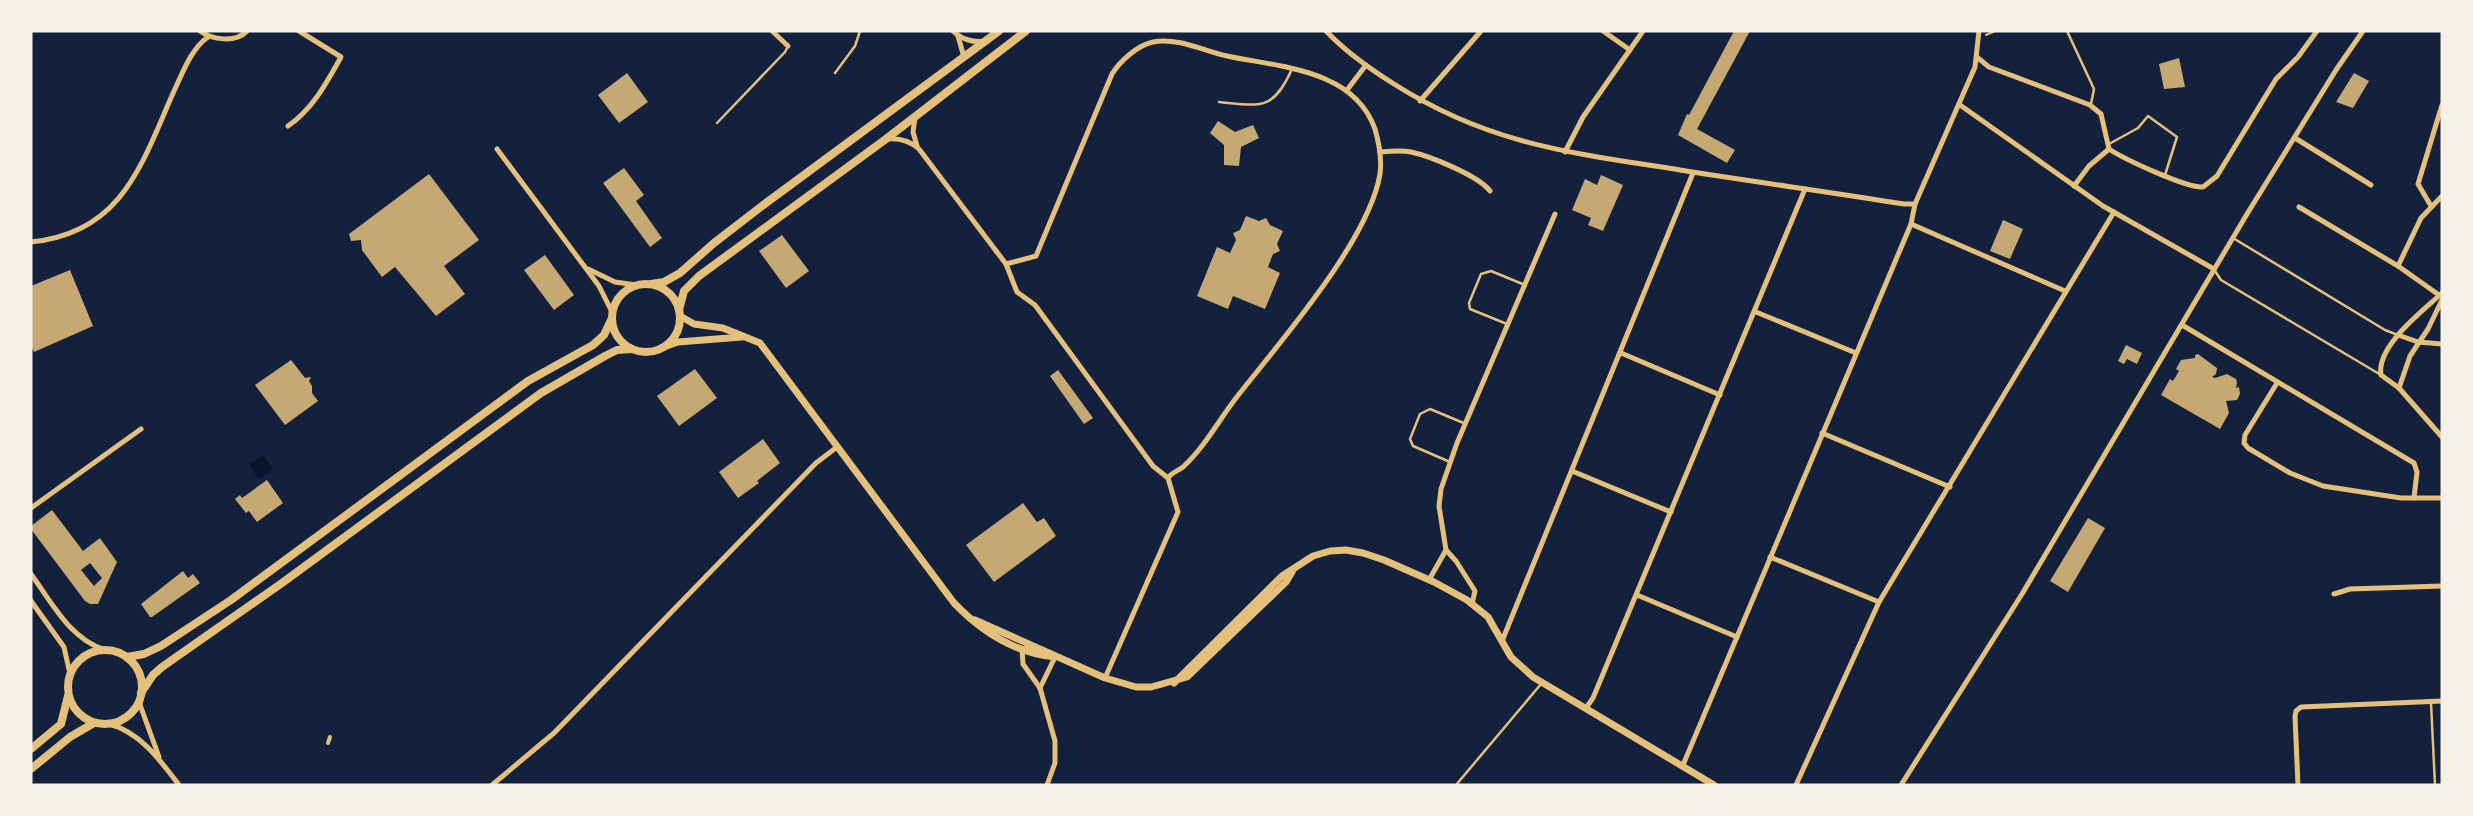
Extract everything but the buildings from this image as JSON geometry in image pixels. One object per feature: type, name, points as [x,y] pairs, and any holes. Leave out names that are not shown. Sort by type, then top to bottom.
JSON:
[{"type":"main road","points":[[127,657],[144,654],[161,646],[231,600],[528,381],[594,346],[604,335],[619,296],[636,285],[664,282],[680,273],[714,243],[999,31]]},
{"type":"main road","points":[[68,694],[78,712],[94,723],[109,724],[129,715],[153,675],[162,667],[282,583],[545,389],[613,352],[632,349],[644,352],[661,348],[676,333],[684,291],[699,276],[886,139],[1026,31]]},
{"type":"main road","points":[[651,284],[671,294],[679,313]]},
{"type":"main road","points":[[612,315],[618,338],[632,349]]},
{"type":"main road","points":[[31,750],[61,724],[68,694],[70,674],[84,656],[105,650],[117,652],[127,657],[139,673],[141,693]]},
{"type":"main road","points":[[31,769],[70,737],[94,723]]},
{"type":"street","points":[[31,242],[54,237],[89,224],[123,195],[147,156],[179,79],[198,45],[200,31],[208,37],[225,38],[240,36],[247,31]]},
{"type":"street","points":[[288,126],[300,118],[313,104],[341,57],[299,31]]},
{"type":"street","points":[[772,31],[788,46]]},
{"type":"street","points":[[1326,31],[1366,65],[1420,101],[1483,130],[1565,152],[1904,204],[1915,204]]},
{"type":"street","points":[[1420,101],[1481,31]]},
{"type":"street","points":[[1603,31],[1630,50]]},
{"type":"street","points":[[1565,152],[1583,117],[1643,31]]},
{"type":"street","points":[[1978,58],[1989,67],[2090,105],[2101,114],[2109,146],[2120,156],[2193,186],[2203,187],[2217,176],[2276,79],[2298,57],[2317,31]]},
{"type":"street","points":[[1901,785],[2022,594],[2214,269],[2294,138],[2363,31]]},
{"type":"street","points":[[955,34],[972,41],[985,41]]},
{"type":"street","points":[[955,34],[964,57]]},
{"type":"street","points":[[1683,765],[1911,224],[1915,204],[1960,105],[1978,58],[1979,34]]},
{"type":"street","points":[[198,45],[208,37]]},
{"type":"street","points":[[1006,264],[1036,256],[1112,74],[1129,56],[1152,42],[1172,42],[1292,69],[1327,80],[1347,90],[1355,98],[1373,124],[1380,152],[1380,173],[1369,210],[1333,271],[1198,448],[1182,468],[1172,472],[1168,478]]},
{"type":"street","points":[[1347,90],[1366,65]]},
{"type":"street","points":[[1960,105],[2114,212],[2214,269]]},
{"type":"street","points":[[2431,206],[2418,184],[2442,105]]},
{"type":"street","points":[[916,116],[913,132],[919,149],[1006,264],[1017,292],[1035,305],[1153,466],[1168,478],[1178,512],[1105,678]]},
{"type":"street","points":[[2294,138],[2371,185]]},
{"type":"street","points":[[886,139],[899,139],[909,142],[919,149]]},
{"type":"street","points":[[2074,186],[2109,146]]},
{"type":"street","points":[[497,149],[604,293],[612,315]]},
{"type":"street","points":[[1380,152],[1411,152],[1470,175],[1485,183],[1490,191]]},
{"type":"street","points":[[1502,641],[1621,354],[1693,172]]},
{"type":"street","points":[[1586,708],[1594,698],[1806,189]]},
{"type":"street","points":[[2398,266],[2417,225],[2431,206],[2442,196]]},
{"type":"street","points":[[2299,207],[2398,266],[2441,296]]},
{"type":"street","points":[[1796,785],[1880,602],[2114,212]]},
{"type":"street","points":[[1472,604],[1475,591],[1456,561],[1446,550],[1439,506],[1441,489],[1450,462],[1555,214]]},
{"type":"street","points":[[1911,224],[2065,291]]},
{"type":"street","points":[[586,268],[609,280],[636,285]]},
{"type":"street","points":[[2441,296],[2398,335],[2381,362],[2381,375],[2399,388],[2416,405],[2442,437]]},
{"type":"street","points":[[2399,388],[2403,372],[2418,342],[2428,329],[2441,296]]},
{"type":"street","points":[[1756,312],[1856,353]]},
{"type":"street","points":[[679,313],[694,324],[717,327],[746,336],[763,346],[929,572],[954,603],[990,634],[1022,649],[1055,657]]},
{"type":"street","points":[[2182,325],[2414,463],[2417,472],[2414,498]]},
{"type":"street","points":[[2398,335],[2418,342],[2442,344]]},
{"type":"street","points":[[661,348],[678,342],[746,336]]},
{"type":"street","points":[[1621,354],[1720,395]]},
{"type":"street","points":[[2278,383],[2245,435],[2244,443],[2248,448],[2290,473],[2324,486],[2414,498],[2442,498]]},
{"type":"street","points":[[31,508],[141,429]]},
{"type":"street","points":[[1822,433],[1950,487]]},
{"type":"street","points":[[492,785],[554,733],[816,463],[837,447]]},
{"type":"street","points":[[1572,470],[1671,512]]},
{"type":"street","points":[[1428,580],[1446,550]]},
{"type":"street","points":[[972,619],[1105,678],[1136,687],[1151,687],[1174,683],[1282,576],[1313,556],[1330,551],[1363,552],[1450,590],[1472,604],[1488,617],[1518,664],[1542,683],[1714,785]]},
{"type":"street","points":[[1770,557],[1880,602]]},
{"type":"street","points":[[31,574],[75,633],[88,643],[105,650]]},
{"type":"street","points":[[2334,594],[2350,589],[2442,586]]},
{"type":"street","points":[[1637,595],[1737,637]]},
{"type":"street","points":[[31,600],[64,647],[70,674]]},
{"type":"street","points":[[1022,649],[1035,646]]},
{"type":"street","points":[[1022,649],[1023,664],[1040,688],[1055,741],[1054,763],[1047,785]]},
{"type":"street","points":[[1040,688],[1055,657]]},
{"type":"street","points":[[2298,785],[2295,716],[2296,711],[2301,707],[2442,701]]},
{"type":"street","points":[[138,702],[159,758]]},
{"type":"street","points":[[109,724],[129,731],[159,758],[180,785]]},
{"type":"street","points":[[328,743],[330,737]]},
{"type":"lane","points":[[835,73],[855,46],[860,31]]},
{"type":"lane","points":[[2067,31],[2094,88],[2090,105]]},
{"type":"lane","points":[[717,123],[788,46]]},
{"type":"lane","points":[[1219,102],[1264,105],[1284,86],[1292,69]]},
{"type":"lane","points":[[2109,146],[2138,128],[2148,116],[2177,137],[2166,175]]},
{"type":"lane","points":[[2233,238],[2385,330],[2398,335]]},
{"type":"lane","points":[[2214,269],[2221,280],[2381,375]]},
{"type":"lane","points":[[1508,325],[1470,309],[1469,303],[1478,281],[1482,274],[1491,271],[1525,286]]},
{"type":"lane","points":[[1450,462],[1413,446],[1410,438],[1420,414],[1430,409],[1466,424]]},
{"type":"lane","points":[[1456,785],[1542,683]]},
{"type":"lane","points":[[2431,701],[2435,785]]},
{"type":"path","points":[[1979,34],[1995,31]]},
{"type":"water","points":[[263,455],[273,469],[259,479],[249,465]]}]
